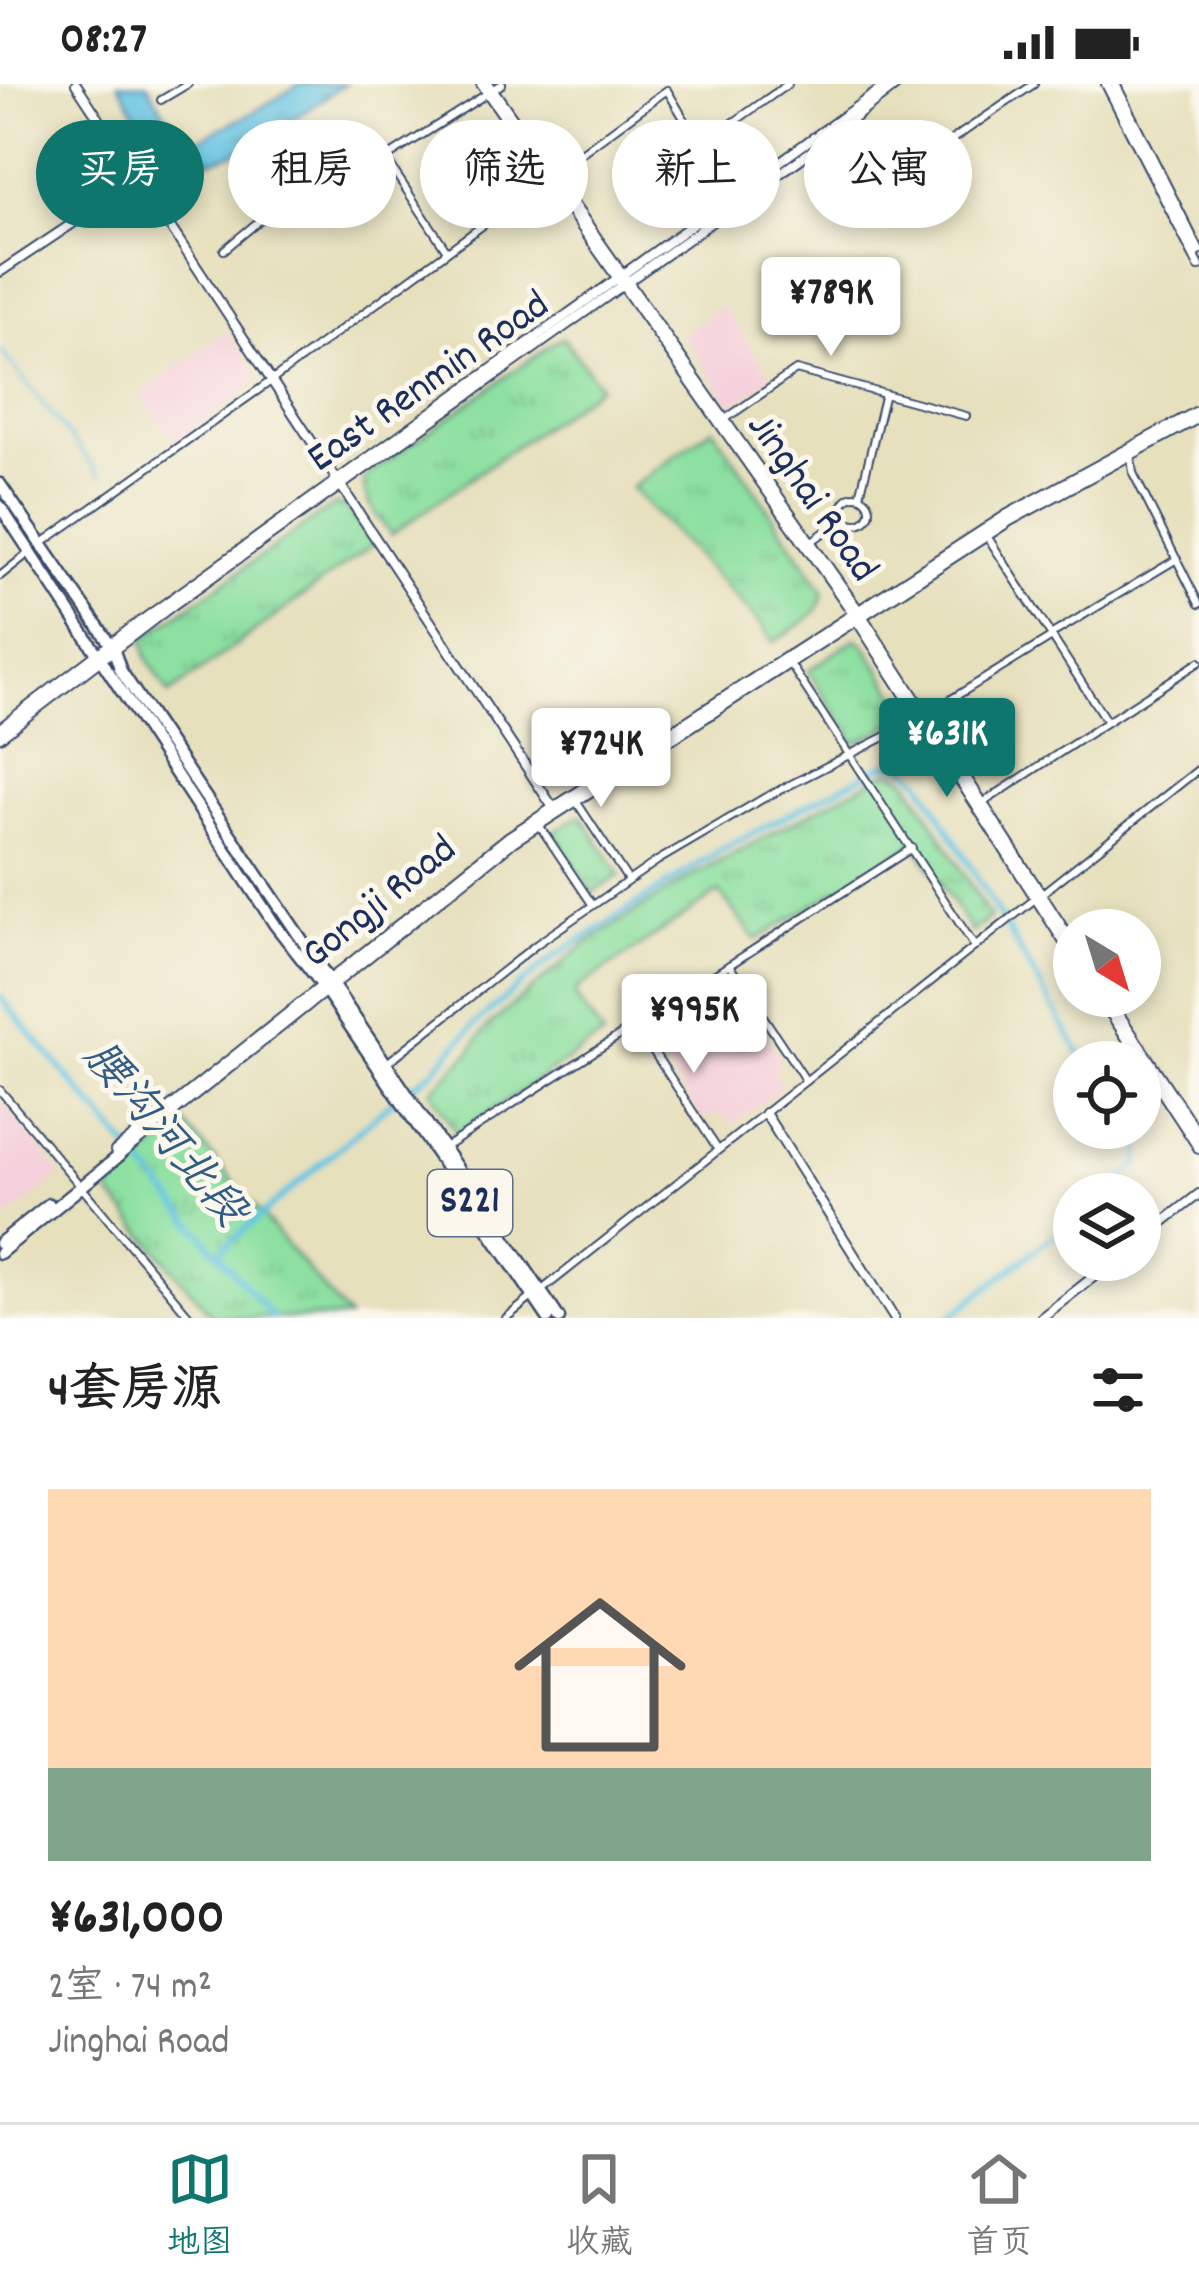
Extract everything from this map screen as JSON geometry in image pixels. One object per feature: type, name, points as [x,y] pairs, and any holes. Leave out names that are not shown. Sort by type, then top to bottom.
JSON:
[{"type":"main road","points":[[0,484],[121,694],[275,925],[328,985]]},
{"type":"main road","points":[[0,506],[112,645],[122,671],[328,985]]},
{"type":"main road","name":"S221","points":[[328,985],[387,1063],[395,1084]]},
{"type":"main road","name":"S221","points":[[328,985],[537,1294],[559,1318]]},
{"type":"main road","name":"S221","points":[[410,1106],[444,1148],[548,1318]]},
{"type":"main road","name":"Gongji Road","points":[[0,1243],[117,1154]]},
{"type":"main road","name":"Gongji Road","points":[[0,1253],[79,1184]]},
{"type":"street","points":[[76,84],[100,120]]},
{"type":"street","points":[[161,100],[188,84]]},
{"type":"street","points":[[737,120],[788,84]]},
{"type":"street","name":"East Renmin Road","points":[[780,163],[888,84]]},
{"type":"street","name":"East Renmin Road","points":[[0,733],[112,645],[898,84]]},
{"type":"street","points":[[972,126],[1034,84]]},
{"type":"street","points":[[1106,84],[1199,266]]},
{"type":"street","points":[[1115,84],[1199,251]]},
{"type":"street","points":[[396,151],[491,87]]},
{"type":"street","name":"Jinghai Road","points":[[491,87],[513,120]]},
{"type":"street","points":[[588,146],[666,87],[685,120]]},
{"type":"street","points":[[396,174],[447,251]]},
{"type":"street","points":[[0,272],[66,228]]},
{"type":"street","points":[[171,228],[555,810]]},
{"type":"street","points":[[224,250],[251,228]]},
{"type":"street","points":[[0,576],[478,228]]},
{"type":"street","name":"Jinghai Road","points":[[588,228],[857,614],[1053,922]]},
{"type":"street","name":"East Renmin Road","points":[[624,279],[692,228]]},
{"type":"street","points":[[723,421],[796,370],[966,416]]},
{"type":"street","points":[[860,496],[884,397]]},
{"type":"street","name":"Gongji Road","points":[[573,798],[857,614],[1199,414]]},
{"type":"street","name":"Gongji Road","points":[[117,1154],[537,822],[1059,484],[1199,414]]},
{"type":"street","points":[[1132,453],[1132,473],[1199,604]]},
{"type":"street","points":[[844,518],[845,500],[860,496]]},
{"type":"street","points":[[844,518],[856,524],[867,518],[870,506],[860,496]]},
{"type":"street","points":[[809,544],[844,518]]},
{"type":"street","points":[[986,536],[1107,722]]},
{"type":"street","points":[[387,1063],[499,972],[628,880],[728,818],[923,717],[1177,559]]},
{"type":"street","points":[[789,662],[975,947]]},
{"type":"street","points":[[980,805],[1199,662]]},
{"type":"street","points":[[506,1318],[1199,770]]},
{"type":"street","points":[[573,798],[628,880]]},
{"type":"street","points":[[537,822],[592,904]]},
{"type":"street","points":[[444,1148],[912,848]]},
{"type":"street","name":"Jinghai Road","points":[[1038,897],[1053,917]]},
{"type":"street","points":[[729,965],[806,1081]]},
{"type":"street","points":[[1116,1017],[1199,1149]]},
{"type":"street","points":[[1117,1017],[1199,1136]]},
{"type":"street","points":[[636,1025],[718,1150]]},
{"type":"street","points":[[0,1090],[191,1318]]},
{"type":"street","points":[[765,1113],[894,1318]]},
{"type":"street","points":[[1161,1224],[1199,1194]]},
{"type":"street","points":[[1041,1318],[1088,1281]]},
{"type":"shaded area","points":[[722,306],[772,378],[732,406],[682,334]]},
{"type":"shaded area","points":[[227,331],[255,372],[253,385],[176,442],[140,394]]},
{"type":"shaded area","points":[[729,978],[780,1058],[774,1070],[780,1089],[733,1124],[717,1113],[702,1120],[647,1037]]},
{"type":"shaded area","points":[[0,1100],[61,1174],[0,1224]]},
{"type":"green space","points":[[562,337],[600,386],[391,535],[368,500],[366,476]]},
{"type":"green space","points":[[713,428],[823,590],[813,614],[773,642],[631,488]]},
{"type":"green space","points":[[334,505],[346,507],[374,544],[169,694],[147,658],[143,639]]},
{"type":"green space","points":[[855,639],[864,644],[909,715],[856,743],[808,671]]},
{"type":"green space","points":[[889,771],[909,782],[990,918],[972,932],[914,843],[756,940],[719,892],[577,989],[575,996],[603,1036],[457,1134],[431,1091],[470,1052],[486,1028],[589,941],[689,878]]},
{"type":"green space","points":[[581,815],[620,875],[592,893],[554,832]]},
{"type":"green space","points":[[185,1124],[348,1318],[214,1318],[110,1194],[112,1184]]},
{"type":"water","points":[[118,84],[147,84],[170,120],[139,120]]},
{"type":"water","points":[[300,84],[345,84],[292,120],[238,120]]},
{"type":"water","points":[[228,125],[228,155],[204,161],[204,137]]},
{"type":"waterway","points":[[0,350],[101,476]]},
{"type":"waterway","points":[[407,1090],[551,959],[723,849],[883,765],[901,764],[920,780],[1073,1041]]},
{"type":"waterway","name":"腰沟河北段","points":[[0,997],[273,1318]]},
{"type":"waterway","points":[[218,1253],[396,1098]]},
{"type":"waterway","points":[[1129,1173],[1138,1165],[1139,1149]]},
{"type":"waterway","points":[[949,1318],[1053,1236]]}]
